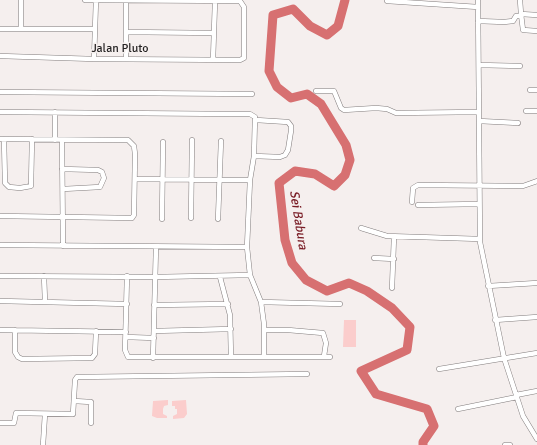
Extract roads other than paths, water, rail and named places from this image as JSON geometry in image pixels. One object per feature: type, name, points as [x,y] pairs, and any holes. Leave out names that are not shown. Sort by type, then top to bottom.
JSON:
[{"type":"street","points":[[21,0],[21,29]]},
{"type":"street","points":[[85,0],[214,2],[213,60]]},
{"type":"street","points":[[94,59],[96,0]]},
{"type":"street","points":[[126,0],[126,59]]},
{"type":"street","points":[[478,0],[480,239],[488,286],[504,358],[523,416],[537,439]]},
{"type":"street","points":[[520,0],[523,30],[537,31]]},
{"type":"street","name":"Jalan Pluto","points":[[0,56],[94,59],[240,60],[244,56],[243,3],[240,1],[214,2]]},
{"type":"street","points":[[387,1],[478,7]]},
{"type":"street","points":[[478,22],[514,21],[516,16],[537,15]]},
{"type":"street","points":[[0,29],[94,29]]},
{"type":"street","points":[[126,32],[213,33]]},
{"type":"street","points":[[479,65],[520,66]]},
{"type":"street","points":[[530,90],[537,90]]},
{"type":"street","points":[[316,91],[334,91],[341,108],[344,110],[376,108],[387,109],[396,113],[478,112]]},
{"type":"street","points":[[0,92],[252,94]]},
{"type":"street","points":[[526,111],[537,111]]},
{"type":"street","points":[[0,112],[250,114],[256,120],[288,122],[291,126],[291,131],[288,150],[285,155],[280,157],[254,156]]},
{"type":"street","points":[[55,112],[55,140]]},
{"type":"street","points":[[256,120],[254,156],[250,180],[247,247],[250,275],[261,302],[264,330],[264,356]]},
{"type":"street","points":[[479,122],[518,123]]},
{"type":"street","points":[[0,216],[132,218],[134,215],[135,150],[134,146],[128,140],[55,140],[32,139],[2,139],[5,183],[9,187],[20,188],[31,186],[32,139]]},
{"type":"street","points":[[62,140],[63,246]]},
{"type":"street","points":[[191,218],[192,140]]},
{"type":"street","points":[[218,219],[221,141]]},
{"type":"street","points":[[162,219],[163,142]]},
{"type":"street","points":[[62,169],[98,170],[102,172],[104,178],[100,187],[63,189]]},
{"type":"street","points":[[135,179],[191,178],[250,180]]},
{"type":"street","points":[[412,202],[413,188],[415,185],[479,184],[523,186],[537,181]]},
{"type":"street","points":[[418,205],[479,204]]},
{"type":"street","points":[[361,228],[382,235],[394,237],[480,239]]},
{"type":"street","points":[[392,288],[394,237]]},
{"type":"street","points":[[0,245],[247,247]]},
{"type":"street","points":[[153,358],[156,247]]},
{"type":"street","points":[[374,258],[394,258]]},
{"type":"street","points":[[0,276],[155,277],[250,275]]},
{"type":"street","points":[[44,276],[44,301]]},
{"type":"street","points":[[127,276],[125,350],[127,356],[153,358],[264,356],[327,357],[323,333],[288,330],[264,330]]},
{"type":"street","points":[[220,276],[228,304],[231,329],[231,357]]},
{"type":"street","points":[[488,286],[537,283]]},
{"type":"street","points":[[0,301],[127,304]]},
{"type":"street","points":[[261,302],[340,304]]},
{"type":"street","points":[[154,305],[228,304]]},
{"type":"street","points":[[495,320],[537,317]]},
{"type":"street","points":[[154,331],[231,329]]},
{"type":"street","points":[[0,330],[126,332]]},
{"type":"street","points":[[14,330],[15,352],[22,358],[92,358],[95,354],[96,331]]},
{"type":"street","points":[[126,337],[154,338]]},
{"type":"street","points":[[439,369],[537,353]]},
{"type":"street","points":[[0,423],[14,423],[16,413],[73,414],[75,380],[77,377],[307,374]]},
{"type":"street","points":[[458,409],[537,392]]},
{"type":"street","points":[[74,400],[91,402],[91,423]]},
{"type":"street","points":[[43,445],[45,414]]},
{"type":"street","points":[[505,445],[510,445]]},
{"type":"waterway","name":"Sei Babura","points":[[345,0],[338,26],[327,35],[310,26],[293,9],[273,15],[269,71],[277,87],[291,98],[307,94],[321,104],[346,145],[350,160],[345,175],[334,186],[315,174],[295,171],[279,183],[285,240],[292,263],[306,280],[327,291],[349,283],[367,291],[392,308],[410,327],[407,350],[361,371],[376,394],[427,409],[434,426],[423,442],[423,445]]}]
